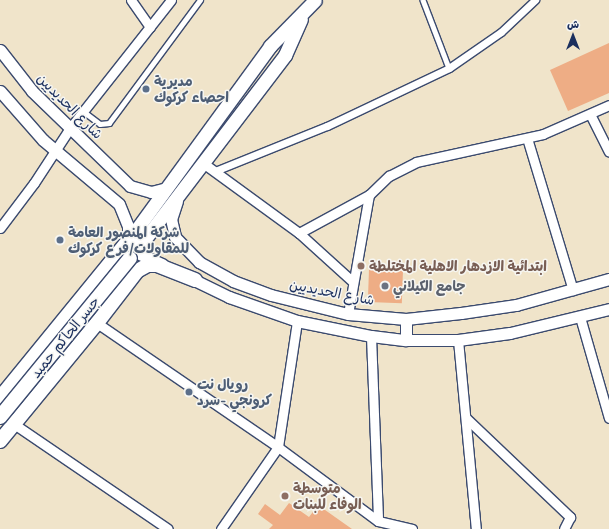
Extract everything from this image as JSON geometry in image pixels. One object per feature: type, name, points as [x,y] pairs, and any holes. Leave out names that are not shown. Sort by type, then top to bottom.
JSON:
[{"type":"main road","points":[[129,250],[177,199],[203,162],[285,55],[312,4]]},
{"type":"main road","points":[[129,250],[167,188],[270,46],[312,4]]},
{"type":"main road","name":"جسر الحاكم حميد","points":[[0,398],[129,250]]},
{"type":"main road","name":"جسر الحاكم حميد","points":[[0,416],[129,250]]},
{"type":"main road","points":[[0,441],[97,323],[137,271],[148,265],[157,265],[195,280]]},
{"type":"street","points":[[131,0],[150,27]]},
{"type":"street","points":[[0,228],[70,128],[171,0]]},
{"type":"street","points":[[215,171],[326,126],[449,68],[501,32],[535,0]]},
{"type":"street","name":"شارع الحديديين","points":[[0,50],[32,91],[130,186],[151,192],[167,188]]},
{"type":"street","points":[[0,91],[55,150],[119,204],[128,226],[129,250],[229,297],[297,321],[371,336],[406,340],[458,340],[510,334],[609,309]]},
{"type":"street","points":[[299,233],[369,196],[389,176],[416,162],[527,138],[590,114],[609,105]]},
{"type":"street","points":[[590,114],[609,152]]},
{"type":"street","points":[[527,138],[573,290]]},
{"type":"street","points":[[203,162],[299,233],[353,282]]},
{"type":"street","points":[[348,314],[369,196]]},
{"type":"street","name":"شارع الحديديين","points":[[177,199],[171,219],[175,236],[199,262],[233,281],[271,295],[348,314],[406,319],[516,305],[609,279]]},
{"type":"street","points":[[580,317],[609,418]]},
{"type":"street","points":[[406,319],[406,340]]},
{"type":"street","points":[[221,529],[278,447],[297,321]]},
{"type":"street","points":[[97,323],[278,447],[378,521],[412,529]]},
{"type":"street","points":[[371,336],[378,521]]},
{"type":"street","points":[[458,340],[476,529]]},
{"type":"street","points":[[0,403],[14,424],[168,529]]},
{"type":"street","points":[[466,418],[570,517],[564,529]]},
{"type":"lane","points":[[83,111],[100,124],[109,123],[200,0]]},
{"type":"lane","points":[[423,0],[449,68]]},
{"type":"building","points":[[609,43],[609,93],[568,111],[550,70]]},
{"type":"building","name":"جامع الكيلاني","points":[[369,269],[403,270],[402,303],[368,302]]},
{"type":"building","points":[[289,503],[309,517],[318,505],[352,529],[269,529],[273,525],[258,514],[265,504],[280,515]]},
{"type":"place","name":"مديرية احصاء كركوك","points":[[146,89]]},
{"type":"place","name":"شركة المنصور العامة للمقاولات/فرع كركوك","points":[[60,240]]},
{"type":"place","name":"ابتدائية الازدهار الاهلية المختلطة","points":[[361,266]]},
{"type":"place","name":"جامع الكيلاني","points":[[385,286]]},
{"type":"place","name":"رويال نت كرونجي -سرد","points":[[189,392]]},
{"type":"place","name":"متوسطة الوفاء للبنات","points":[[285,496]]}]
